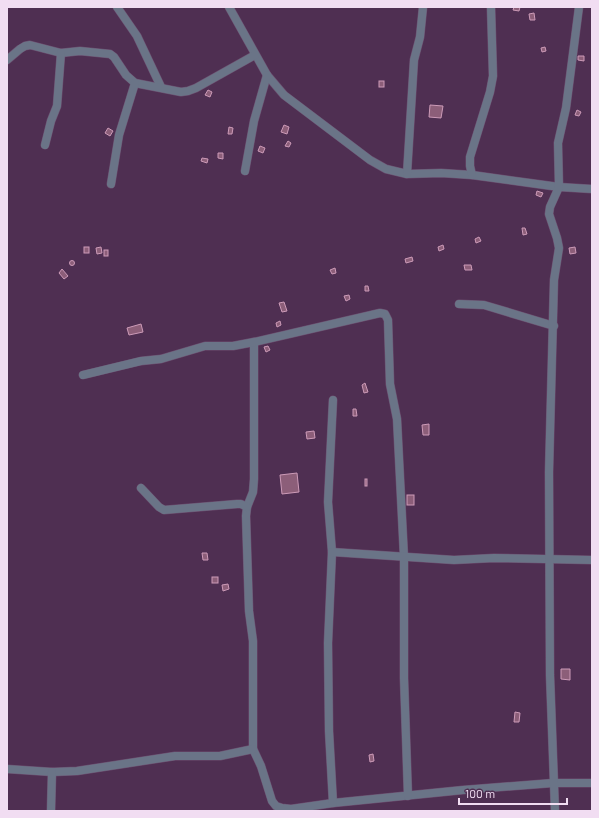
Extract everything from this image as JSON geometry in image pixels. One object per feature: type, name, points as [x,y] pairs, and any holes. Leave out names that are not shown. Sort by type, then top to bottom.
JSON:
[{"type":"street","points":[[117,7],[137,36],[161,87]]},
{"type":"street","points":[[229,7],[267,75],[284,94],[370,160],[386,170],[407,174],[441,173],[472,175],[559,187],[592,189]]},
{"type":"street","points":[[407,174],[414,60],[420,37],[423,7]]},
{"type":"street","points":[[472,175],[470,157],[490,92],[493,76],[491,7]]},
{"type":"street","points":[[555,811],[550,675],[549,472],[554,280],[559,248],[549,214],[550,207],[559,187],[558,143],[566,108],[578,7]]},
{"type":"street","points":[[7,60],[25,46],[30,45],[61,53],[80,51],[110,54],[114,57],[126,75],[135,83],[181,92],[188,91],[255,55]]},
{"type":"street","points":[[45,145],[51,121],[57,106],[61,53]]},
{"type":"street","points":[[245,170],[254,121],[267,75]]},
{"type":"street","points":[[111,184],[119,135],[135,83]]},
{"type":"street","points":[[459,304],[484,305],[554,326]]},
{"type":"street","points":[[83,375],[141,361],[161,359],[205,346],[233,346],[380,313],[385,314],[388,320],[390,384],[397,419],[404,557],[404,678],[408,796]]},
{"type":"street","points":[[254,342],[254,479],[253,492],[247,507],[246,534],[249,612],[253,641],[253,749],[261,766],[272,801],[276,806],[291,809],[333,803],[463,790],[553,783],[592,783]]},
{"type":"street","points":[[333,400],[328,502],[332,552],[328,643],[329,731],[333,803]]},
{"type":"street","points":[[141,488],[159,507],[164,510],[237,504],[247,507]]},
{"type":"street","points":[[332,552],[454,560],[494,558],[592,560]]},
{"type":"street","points":[[7,769],[52,772],[77,771],[175,756],[220,756],[253,749]]},
{"type":"street","points":[[51,811],[52,772]]},
{"type":"building","points":[[514,7],[520,7],[519,11],[513,10]]},
{"type":"building","points":[[534,13],[535,20],[530,20],[529,14]]},
{"type":"building","points":[[545,47],[546,51],[542,52],[541,48]]},
{"type":"building","points":[[578,56],[584,56],[584,61],[578,60]]},
{"type":"building","points":[[379,81],[384,81],[384,87],[379,87]]},
{"type":"building","points":[[208,90],[212,92],[210,97],[205,95]]},
{"type":"building","points":[[430,105],[443,106],[441,118],[429,117]]},
{"type":"building","points":[[577,110],[581,112],[579,116],[575,115]]},
{"type":"building","points":[[284,125],[289,127],[287,134],[281,132]]},
{"type":"building","points":[[229,127],[233,128],[232,134],[228,134]]},
{"type":"building","points":[[108,128],[113,131],[110,136],[105,133]]},
{"type":"building","points":[[288,141],[291,143],[289,147],[285,146]]},
{"type":"building","points":[[260,146],[265,148],[263,153],[258,151]]},
{"type":"building","points":[[218,153],[223,153],[223,159],[218,158]]},
{"type":"building","points":[[202,158],[208,159],[207,163],[201,161]]},
{"type":"building","points":[[537,191],[543,193],[541,197],[536,195]]},
{"type":"building","points":[[522,228],[525,228],[527,234],[523,235]]},
{"type":"building","points":[[479,237],[481,241],[476,243],[475,239]]},
{"type":"building","points":[[443,245],[444,249],[439,251],[438,247]]},
{"type":"building","points":[[84,247],[89,247],[89,253],[84,253]]},
{"type":"building","points":[[101,247],[102,253],[97,254],[96,248]]},
{"type":"building","points":[[575,247],[576,253],[570,254],[569,248]]},
{"type":"building","points":[[104,250],[108,250],[108,256],[104,256]]},
{"type":"building","points":[[412,257],[413,261],[406,263],[405,259]]},
{"type":"building","points":[[70,261],[74,261],[74,265],[70,265]]},
{"type":"building","points":[[464,265],[471,265],[472,270],[465,270]]},
{"type":"building","points":[[335,268],[336,273],[332,274],[330,270]]},
{"type":"building","points":[[62,269],[68,276],[64,279],[59,273]]},
{"type":"building","points":[[365,286],[368,286],[369,291],[365,291]]},
{"type":"building","points":[[349,295],[350,299],[346,301],[344,296]]},
{"type":"building","points":[[284,302],[287,311],[282,312],[279,303]]},
{"type":"building","points":[[280,321],[281,325],[277,327],[276,323]]},
{"type":"building","points":[[141,324],[143,332],[129,335],[127,328]]},
{"type":"building","points":[[268,346],[270,350],[266,352],[264,347]]},
{"type":"building","points":[[365,383],[368,392],[364,393],[362,385]]},
{"type":"building","points":[[353,409],[356,409],[357,416],[353,416]]},
{"type":"building","points":[[429,424],[429,435],[423,435],[422,425]]},
{"type":"building","points":[[314,431],[315,438],[307,439],[306,432]]},
{"type":"building","points":[[297,473],[299,492],[282,494],[280,475]]},
{"type":"building","points":[[365,479],[367,479],[367,486],[365,486]]},
{"type":"building","points":[[407,495],[414,495],[414,505],[407,505]]},
{"type":"building","points":[[202,553],[207,553],[208,560],[203,560]]},
{"type":"building","points":[[212,577],[218,577],[218,583],[212,583]]},
{"type":"building","points":[[228,584],[229,589],[223,591],[222,585]]},
{"type":"building","points":[[561,669],[570,669],[570,680],[561,679]]},
{"type":"building","points":[[515,712],[520,713],[519,722],[514,722]]},
{"type":"building","points":[[373,754],[374,761],[370,762],[369,755]]}]
